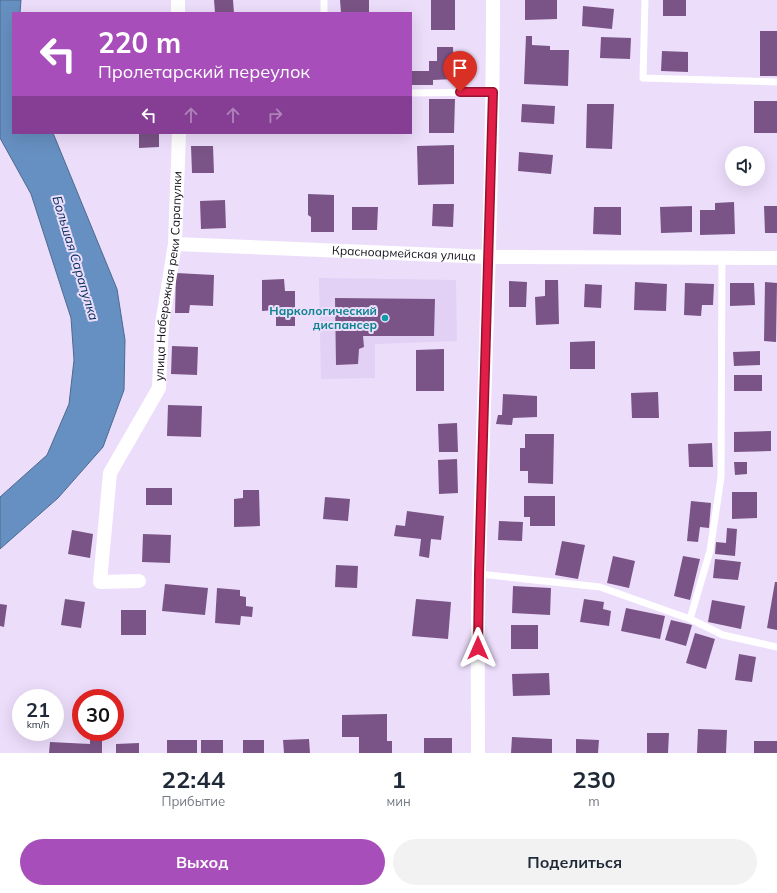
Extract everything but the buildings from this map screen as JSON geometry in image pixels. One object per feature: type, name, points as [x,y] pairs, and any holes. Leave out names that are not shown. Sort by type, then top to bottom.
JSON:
[{"type":"street","points":[[178,0],[178,12]]},
{"type":"street","points":[[478,753],[479,574],[489,257],[493,92],[493,0]]},
{"type":"street","name":"улица Набережная реки Сарапулки","points":[[139,581],[100,582],[110,473],[159,388],[162,324],[175,244],[179,134]]},
{"type":"street","name":"Красноармейская улица","points":[[175,244],[489,257],[777,258]]},
{"type":"lane","points":[[324,0],[324,12]]},
{"type":"lane","points":[[645,0],[643,78],[777,82]]},
{"type":"lane","points":[[412,93],[493,92]]},
{"type":"lane","points":[[690,619],[710,550],[721,477],[722,258]]},
{"type":"lane","points":[[479,574],[600,587],[690,619],[723,635],[777,647]]},
{"type":"shaded area","points":[[319,278],[456,280],[457,341],[375,344],[375,378],[321,379]]},
{"type":"water","name":"Большая Сарапулка","points":[[0,0],[21,0],[20,12],[12,12],[12,134],[53,134],[117,289],[125,340],[124,390],[103,447],[58,498],[0,549],[0,497],[47,455],[69,404],[74,360],[71,318],[31,194],[0,138]]},
{"type":"place","name":"Наркологический диспансер","points":[[385,318]]},
{"type":"route","points":[[460,92],[493,92],[478,648]]}]
